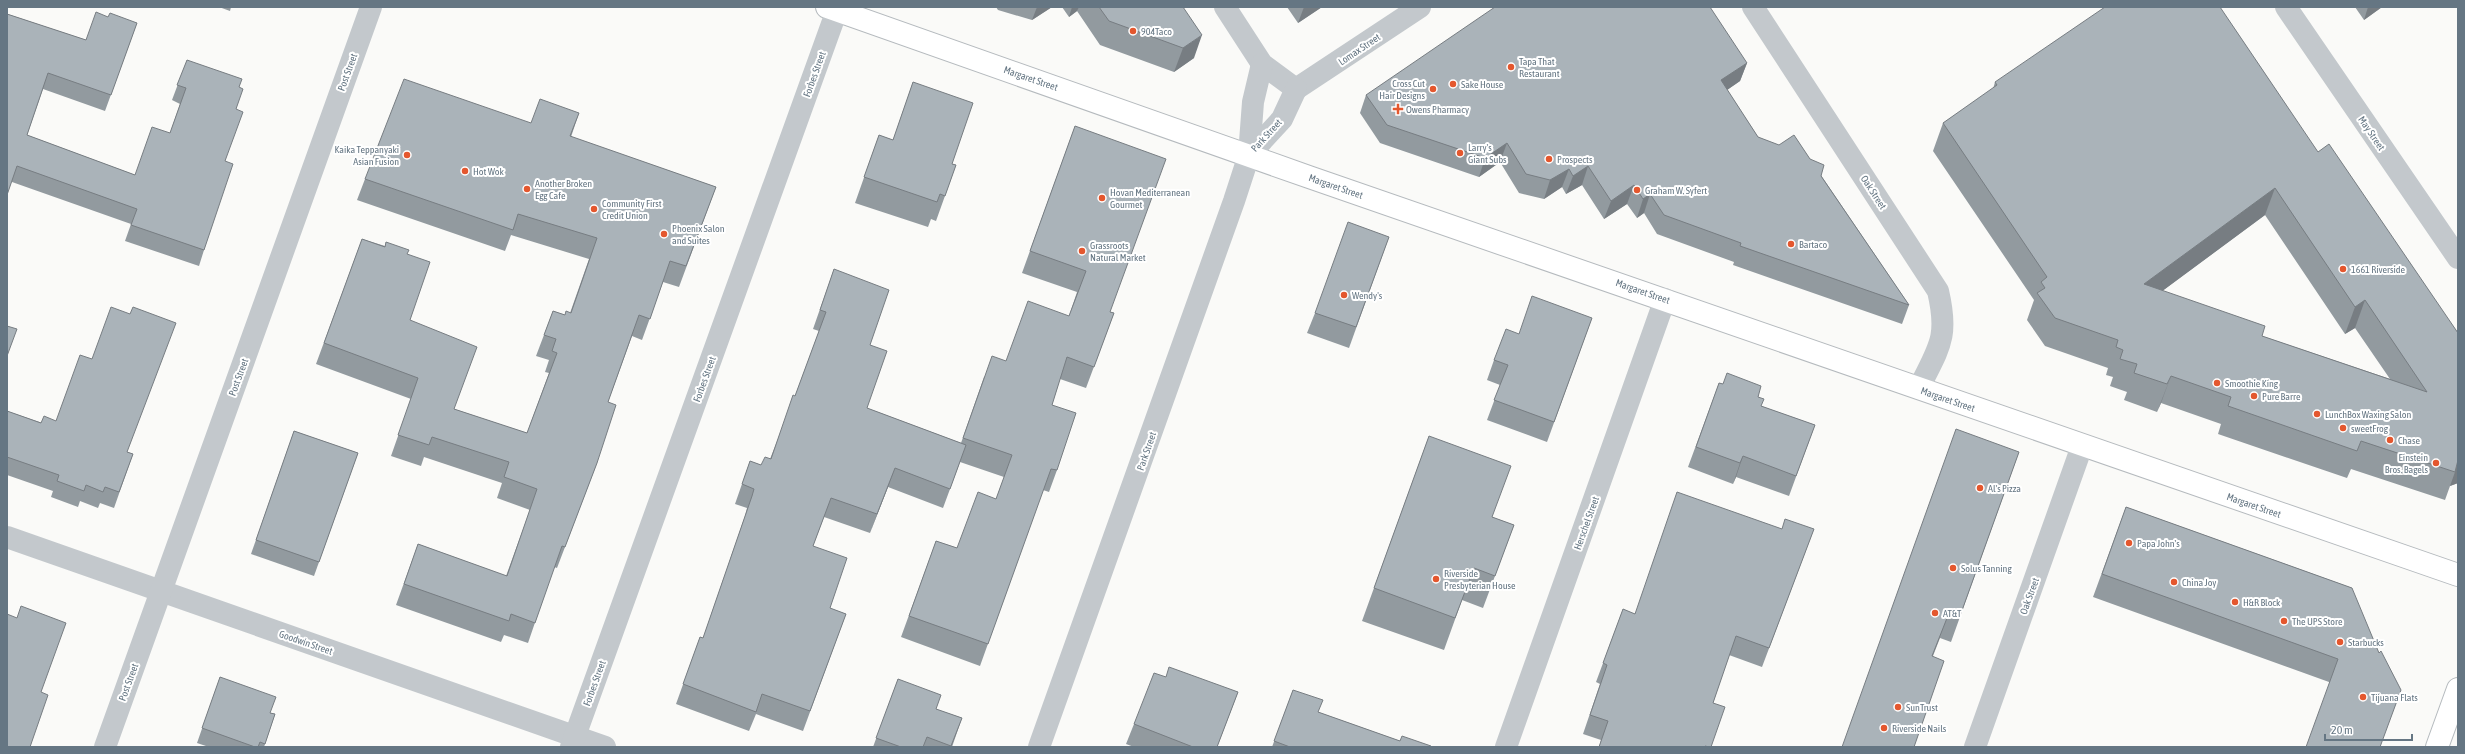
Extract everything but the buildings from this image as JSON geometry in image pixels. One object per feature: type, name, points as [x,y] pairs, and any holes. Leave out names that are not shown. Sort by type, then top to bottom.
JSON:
[{"type":"main road","name":"Margaret Street","points":[[832,9],[2082,446],[2458,575]]},
{"type":"main road","points":[[2437,747],[2458,689]]},
{"type":"street","name":"Post Street","points":[[105,747],[371,7]]},
{"type":"street","points":[[1225,7],[1262,64],[1296,89]]},
{"type":"street","name":"Lomax Street","points":[[1296,89],[1420,7]]},
{"type":"street","name":"Oak Street","points":[[1753,7],[1938,291],[1944,315],[1942,340],[1919,388]]},
{"type":"street","name":"May Street","points":[[2286,7],[2458,258]]},
{"type":"street","name":"Forbes Street","points":[[573,742],[832,9]]},
{"type":"street","name":"Park Street","points":[[1039,747],[1115,538],[1249,154],[1253,102],[1262,64]]},
{"type":"street","name":"Park Street","points":[[1249,154],[1282,119],[1296,89]]},
{"type":"street","name":"Herschel Street","points":[[1506,747],[1665,299]]},
{"type":"street","name":"Oak Street","points":[[1975,747],[2082,446]]},
{"type":"street","name":"Goodwin Street","points":[[7,537],[573,742],[605,747]]},
{"type":"place","name":"904Taco","points":[[1133,31]]},
{"type":"place","name":"Tapa That Restaurant","points":[[1511,67]]},
{"type":"place","name":"Sake House","points":[[1453,84]]},
{"type":"place","name":"Cross Cut Hair Designs","points":[[1433,89]]},
{"type":"place","name":"Owens Pharmacy","points":[[1398,109]]},
{"type":"place","name":"Larry's Giant Subs","points":[[1460,153]]},
{"type":"place","name":"Kaika Teppanyaki Asian Fusion","points":[[407,155]]},
{"type":"place","name":"Prospects","points":[[1549,159]]},
{"type":"place","name":"Hot Wok","points":[[465,171]]},
{"type":"place","name":"Another Broken Egg Cafe","points":[[527,189]]},
{"type":"place","name":"Graham W. Syfert","points":[[1637,190]]},
{"type":"place","name":"Hovan Mediterranean Gourmet","points":[[1102,198]]},
{"type":"place","name":"Community First Credit Union","points":[[594,209]]},
{"type":"place","name":"Phoenix Salon and Suites","points":[[664,234]]},
{"type":"place","name":"Bartaco","points":[[1791,244]]},
{"type":"place","name":"Grassroots Natural Market","points":[[1082,251]]},
{"type":"place","name":"1661 Riverside","points":[[2343,269]]},
{"type":"place","name":"Wendy's","points":[[1344,295]]},
{"type":"place","name":"Smoothie King","points":[[2217,383]]},
{"type":"place","name":"Pure Barre","points":[[2254,396]]},
{"type":"place","name":"LunchBox Waxing Salon","points":[[2317,414]]},
{"type":"place","name":"sweetFrog","points":[[2343,428]]},
{"type":"place","name":"Chase","points":[[2390,440]]},
{"type":"place","name":"Einstein Bros. Bagels","points":[[2436,463]]},
{"type":"place","name":"Al's Pizza","points":[[1980,488]]},
{"type":"place","name":"Papa John's","points":[[2129,543]]},
{"type":"place","name":"Solus Tanning","points":[[1953,568]]},
{"type":"place","name":"Riverside Presbyterian House","points":[[1436,579]]},
{"type":"place","name":"China Joy","points":[[2174,582]]},
{"type":"place","name":"H&R Block","points":[[2235,602]]},
{"type":"place","name":"AT&T","points":[[1935,613]]},
{"type":"place","name":"The UPS Store","points":[[2284,621]]},
{"type":"place","name":"Starbucks","points":[[2340,642]]},
{"type":"place","name":"Tijuana Flats","points":[[2363,697]]},
{"type":"place","name":"SunTrust","points":[[1898,707]]},
{"type":"place","name":"Riverside Nails","points":[[1884,728]]}]
